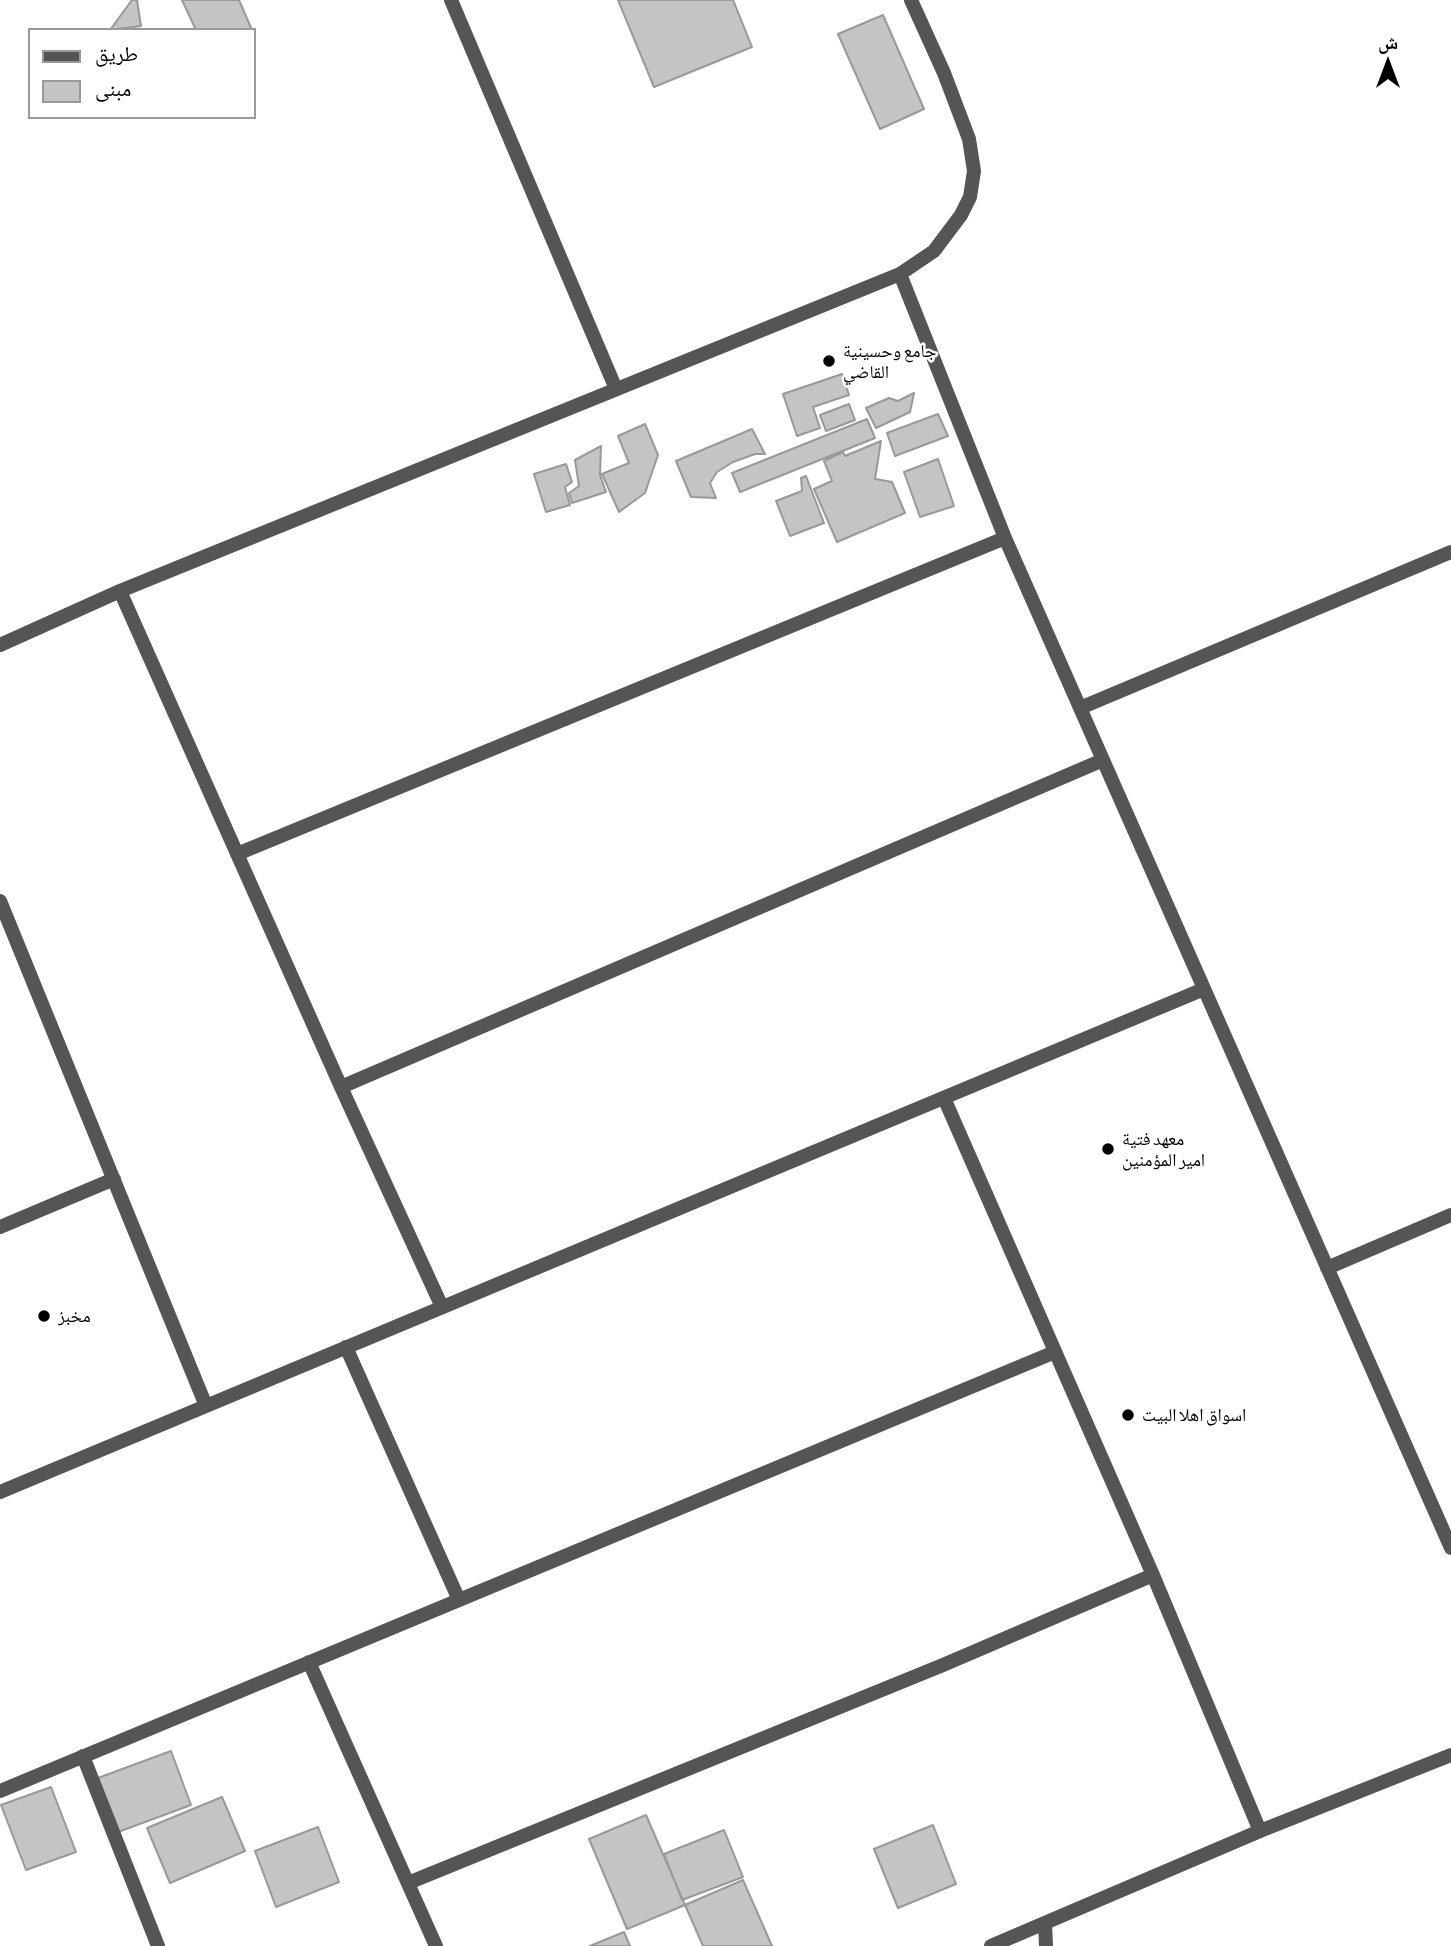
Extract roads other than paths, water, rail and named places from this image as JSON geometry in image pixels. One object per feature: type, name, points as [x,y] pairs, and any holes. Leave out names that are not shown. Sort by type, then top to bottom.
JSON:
[{"type":"street","points":[[451,0],[616,389]]},
{"type":"street","points":[[0,645],[120,591],[900,274],[934,251],[961,215],[970,197],[974,171],[969,139],[944,73],[911,0]]},
{"type":"street","points":[[900,274],[1005,538],[1451,1548]]},
{"type":"street","points":[[237,854],[1005,538]]},
{"type":"street","points":[[1080,709],[1451,552]]},
{"type":"street","points":[[120,591],[442,1307]]},
{"type":"street","points":[[341,1087],[1103,760]]},
{"type":"street","points":[[0,901],[206,1406]]},
{"type":"street","points":[[0,1492],[1203,989]]},
{"type":"street","points":[[944,1098],[1153,1575],[1260,1831]]},
{"type":"street","points":[[0,1227],[114,1179]]},
{"type":"street","points":[[1327,1268],[1451,1215]]},
{"type":"street","points":[[346,1347],[459,1600]]},
{"type":"street","points":[[0,1791],[1055,1352]]},
{"type":"street","points":[[408,1883],[943,1665],[1153,1575]]},
{"type":"street","points":[[309,1662],[436,1946]]},
{"type":"street","points":[[991,1946],[1260,1831],[1451,1755]]},
{"type":"street","points":[[83,1756],[158,1946]]},
{"type":"street","points":[[1045,1924],[1046,1946]]},
{"type":"place","name":"جامع وحسينية القاضي","points":[[829,361]]},
{"type":"place","name":"معهد فتية امير المؤمنين","points":[[1108,1149]]},
{"type":"place","name":"مخبز","points":[[44,1316]]},
{"type":"place","name":"اسواق اهلا البيت","points":[[1128,1415]]}]
